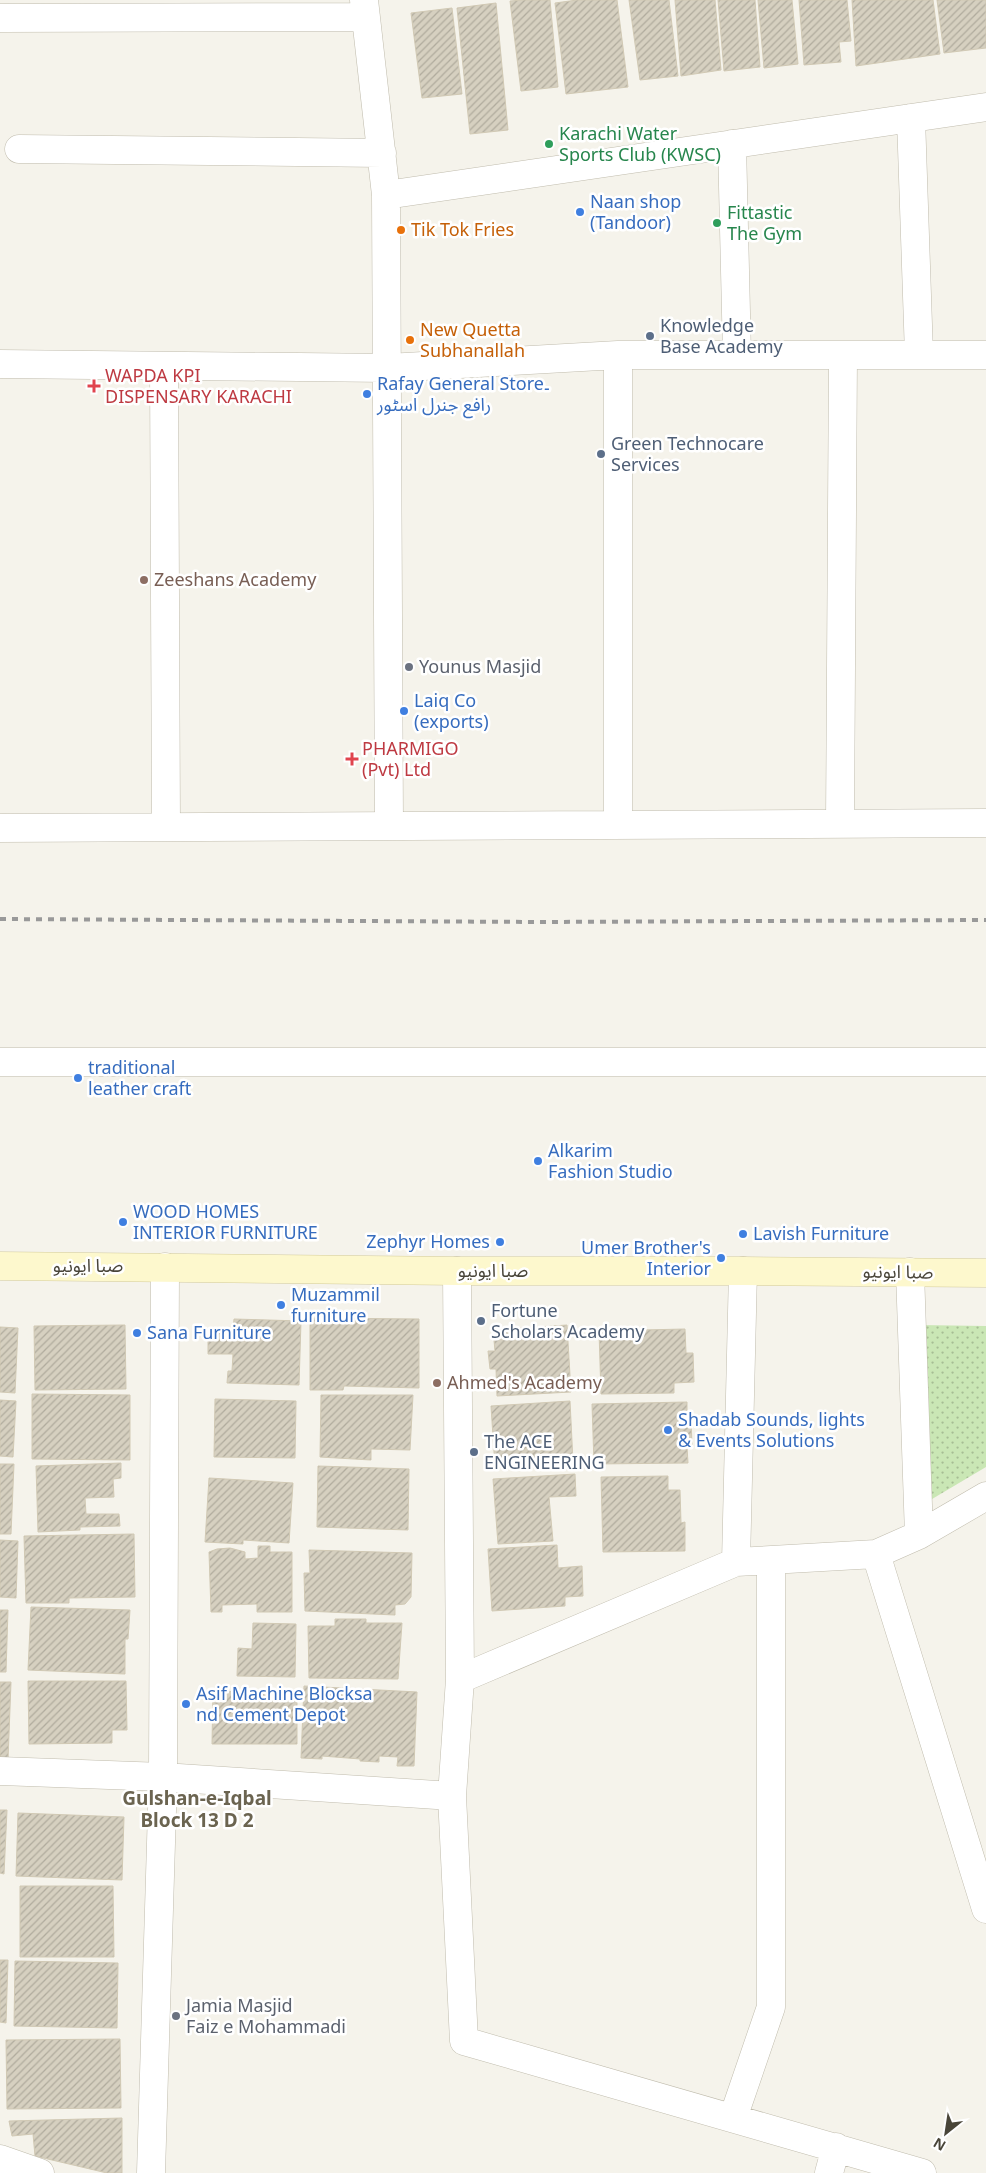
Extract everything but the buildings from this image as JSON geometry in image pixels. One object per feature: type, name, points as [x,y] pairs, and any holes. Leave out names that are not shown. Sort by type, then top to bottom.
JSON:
[{"type":"main road","name":"صبا ایونیو","points":[[0,1266],[457,1272],[743,1271],[986,1273]]},
{"type":"street","points":[[0,18],[365,9],[386,194],[389,826]]},
{"type":"street","points":[[386,194],[986,107]]},
{"type":"street","points":[[910,118],[919,355]]},
{"type":"street","points":[[732,144],[736,355]]},
{"type":"street","points":[[19,150],[382,153]]},
{"type":"street","points":[[0,364],[388,368],[618,355],[986,354]]},
{"type":"street","points":[[618,355],[618,825]]},
{"type":"street","points":[[840,824],[843,355]]},
{"type":"street","points":[[164,366],[166,827]]},
{"type":"street","points":[[0,828],[986,824]]},
{"type":"street","points":[[0,1062],[986,1062]]},
{"type":"street","points":[[152,2173],[164,1777],[165,1267]]},
{"type":"street","points":[[736,1562],[743,1271]]},
{"type":"street","points":[[457,1272],[460,1679],[452,1796],[464,2041],[922,2173]]},
{"type":"street","points":[[910,1272],[919,1535]]},
{"type":"street","points":[[460,1679],[736,1562],[876,1554],[919,1535],[986,1496]]},
{"type":"street","points":[[876,1554],[986,1909]]},
{"type":"street","points":[[734,2118],[771,2007],[770,1560]]},
{"type":"street","points":[[0,1772],[164,1777],[452,1796]]},
{"type":"street","points":[[829,2173],[836,2147]]},
{"type":"street","points":[[0,2159],[40,2173]]},
{"type":"green space","points":[[919,1325],[986,1326],[986,1467],[927,1502]]},
{"type":"railway","points":[[0,919],[540,922],[986,920]]},
{"type":"place","name":"Karachi Water Sports Club (KWSC)","points":[[549,144]]},
{"type":"place","name":"Naan shop (Tandoor)","points":[[580,212]]},
{"type":"place","name":"Fittastic The Gym","points":[[717,223]]},
{"type":"place","name":"Tik Tok Fries","points":[[401,230]]},
{"type":"place","name":"Knowledge Base Academy","points":[[650,336]]},
{"type":"place","name":"New Quetta Subhanallah","points":[[410,340]]},
{"type":"place","name":"WAPDA KPI DISPENSARY KARACHI","points":[[94,386]]},
{"type":"place","name":"Rafay General Store۔ رافع جنرل اسٹور","points":[[367,394]]},
{"type":"place","name":"Green Technocare Services","points":[[601,454]]},
{"type":"place","name":"Zeeshans Academy","points":[[144,580]]},
{"type":"place","name":"Younus Masjid","points":[[409,667]]},
{"type":"place","name":"Laiq Co (exports)","points":[[404,711]]},
{"type":"place","name":"PHARMIGO (Pvt) Ltd","points":[[352,759]]},
{"type":"place","name":"traditional leather craft","points":[[78,1078]]},
{"type":"place","name":"Alkarim Fashion Studio","points":[[538,1161]]},
{"type":"place","name":"WOOD HOMES INTERIOR FURNITURE","points":[[123,1222]]},
{"type":"place","name":"Lavish Furniture","points":[[743,1234]]},
{"type":"place","name":"Zephyr Homes","points":[[500,1242]]},
{"type":"place","name":"Umer Brother's Interior","points":[[721,1258]]},
{"type":"place","name":"Muzammil furniture","points":[[281,1305]]},
{"type":"place","name":"Fortune Scholars Academy","points":[[481,1321]]},
{"type":"place","name":"Sana Furniture","points":[[137,1333]]},
{"type":"place","name":"Ahmed's Academy","points":[[437,1383]]},
{"type":"place","name":"Shadab Sounds, lights & Events Solutions","points":[[668,1430]]},
{"type":"place","name":"The ACE ENGINEERING","points":[[474,1452]]},
{"type":"place","name":"Asif Machine Blocksa nd Cement Depot","points":[[186,1704]]},
{"type":"place","name":"Jamia Masjid Faiz e Mohammadi","points":[[176,2016]]},
{"type":"district","name":"Gulshan-e-Iqbal Block 13 D 2","points":[[197,1809]]}]
